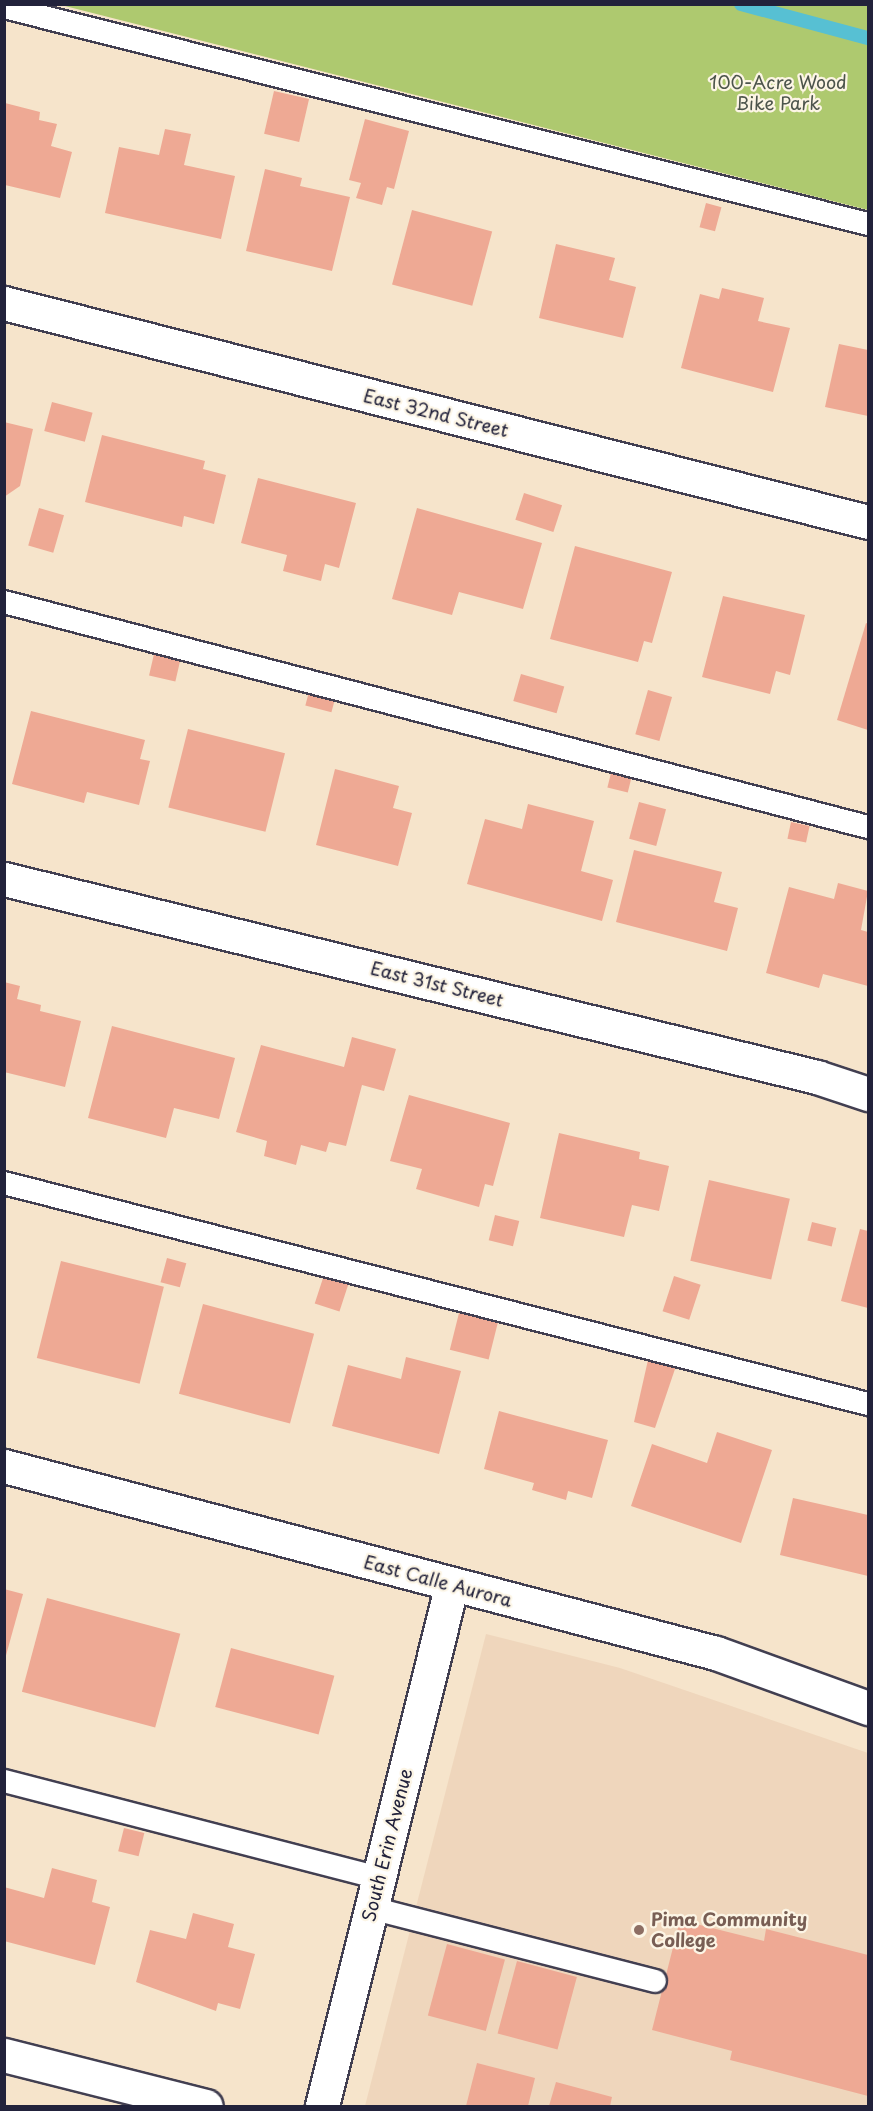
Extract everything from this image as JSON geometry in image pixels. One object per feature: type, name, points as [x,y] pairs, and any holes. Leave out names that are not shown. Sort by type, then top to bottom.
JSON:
[{"type":"street","name":"East 32nd Street","points":[[4,303],[868,522]]},
{"type":"street","name":"East 31st Street","points":[[4,879],[817,1077],[868,1094]]},
{"type":"street","name":"East Calle Aurora","points":[[4,1466],[716,1653],[868,1708]]},
{"type":"street","name":"South Erin Avenue","points":[[322,2106],[452,1584]]},
{"type":"street","points":[[4,2055],[206,2106]]},
{"type":"lane","points":[[4,6],[868,224]]},
{"type":"lane","points":[[4,602],[868,827]]},
{"type":"lane","points":[[4,1183],[868,1404]]},
{"type":"lane","points":[[4,1780],[375,1893],[655,1982]]},
{"type":"shaded area","name":"Pima Community College","points":[[486,1634],[620,1668],[868,1753],[868,2106],[365,2106]]},
{"type":"green space","name":"100-Acre Wood Bike Park","points":[[61,5],[868,5],[868,210]]},
{"type":"building","points":[[274,91],[309,99],[299,142],[264,134]]},
{"type":"building","points":[[5,103],[40,112],[39,120],[57,124],[51,146],[72,152],[60,198],[5,185]]},
{"type":"building","points":[[365,119],[409,131],[394,189],[387,187],[382,205],[356,198],[361,183],[349,180]]},
{"type":"building","points":[[165,129],[191,134],[184,165],[235,176],[221,239],[105,213],[119,147],[159,155]]},
{"type":"building","points":[[265,169],[302,178],[300,186],[350,197],[332,271],[246,251]]},
{"type":"building","points":[[706,203],[721,207],[715,231],[700,227]]},
{"type":"building","points":[[412,210],[492,231],[472,306],[392,284]]},
{"type":"building","points":[[556,244],[615,258],[609,280],[636,287],[623,338],[539,318]]},
{"type":"building","points":[[722,288],[764,298],[758,321],[790,328],[773,392],[681,368],[700,294],[719,299]]},
{"type":"building","points":[[839,344],[868,350],[868,416],[825,407]]},
{"type":"building","points":[[52,402],[93,413],[85,442],[44,431]]},
{"type":"building","points":[[4,422],[33,429],[20,486],[4,497]]},
{"type":"building","points":[[102,435],[205,461],[203,469],[226,475],[214,524],[184,516],[182,527],[85,502]]},
{"type":"building","points":[[258,478],[356,503],[339,568],[325,564],[321,581],[283,571],[287,555],[241,543]]},
{"type":"building","points":[[524,493],[562,505],[553,532],[515,520]]},
{"type":"building","points":[[39,508],[64,515],[53,553],[28,545]]},
{"type":"building","points":[[417,508],[542,543],[523,609],[459,592],[452,615],[392,599]]},
{"type":"building","points":[[575,546],[672,572],[652,643],[644,641],[638,662],[550,639]]},
{"type":"building","points":[[723,596],[805,615],[790,675],[776,671],[770,694],[702,677]]},
{"type":"building","points":[[866,623],[868,624],[868,730],[837,720]]},
{"type":"building","points":[[154,654],[180,660],[175,682],[149,675]]},
{"type":"building","points":[[521,674],[564,686],[557,713],[513,701]]},
{"type":"building","points":[[310,688],[336,695],[331,712],[305,705]]},
{"type":"building","points":[[648,690],[672,697],[659,741],[635,734]]},
{"type":"building","points":[[31,711],[145,740],[140,759],[150,761],[139,805],[87,792],[84,803],[12,784]]},
{"type":"building","points":[[188,729],[285,753],[265,832],[168,808]]},
{"type":"building","points":[[335,769],[399,786],[393,808],[412,813],[398,866],[316,845]]},
{"type":"building","points":[[612,769],[632,774],[628,793],[607,787]]},
{"type":"building","points":[[639,802],[666,809],[656,846],[629,839]]},
{"type":"building","points":[[528,804],[594,821],[581,871],[613,880],[602,921],[467,884],[485,819],[522,829]]},
{"type":"building","points":[[791,822],[810,826],[806,843],[787,839]]},
{"type":"building","points":[[634,850],[722,872],[714,902],[738,908],[727,951],[616,922]]},
{"type":"building","points":[[838,883],[868,891],[861,930],[868,932],[868,986],[823,974],[819,988],[766,973],[789,887],[834,899]]},
{"type":"building","points":[[4,982],[20,986],[17,999],[41,1005],[40,1011],[81,1021],[65,1087],[4,1072]]},
{"type":"building","points":[[112,1026],[235,1058],[219,1119],[174,1108],[166,1138],[88,1118]]},
{"type":"building","points":[[352,1037],[396,1049],[384,1091],[362,1085],[346,1146],[329,1142],[326,1152],[301,1145],[296,1165],[264,1156],[267,1141],[236,1132],[261,1045],[344,1067]]},
{"type":"building","points":[[409,1095],[510,1123],[493,1186],[485,1184],[479,1207],[416,1189],[422,1169],[390,1161]]},
{"type":"building","points":[[559,1133],[640,1152],[639,1159],[669,1166],[659,1211],[632,1205],[624,1237],[540,1218]]},
{"type":"building","points":[[709,1180],[790,1199],[771,1280],[690,1261]]},
{"type":"building","points":[[495,1215],[519,1221],[513,1246],[489,1240]]},
{"type":"building","points":[[812,1222],[836,1228],[832,1246],[807,1240]]},
{"type":"building","points":[[860,1229],[868,1231],[868,1308],[841,1301]]},
{"type":"building","points":[[167,1258],[186,1263],[180,1287],[161,1282]]},
{"type":"building","points":[[61,1261],[164,1287],[140,1384],[37,1358]]},
{"type":"building","points":[[324,1275],[349,1283],[339,1312],[315,1304]]},
{"type":"building","points":[[674,1276],[701,1285],[689,1320],[663,1311]]},
{"type":"building","points":[[203,1304],[314,1334],[290,1424],[179,1394]]},
{"type":"building","points":[[459,1313],[498,1323],[489,1360],[450,1350]]},
{"type":"building","points":[[406,1357],[461,1371],[439,1454],[332,1426],[348,1365],[401,1379]]},
{"type":"building","points":[[648,1360],[676,1366],[655,1428],[634,1422]]},
{"type":"building","points":[[499,1411],[608,1440],[592,1498],[568,1491],[566,1500],[532,1490],[534,1483],[484,1469]]},
{"type":"building","points":[[717,1432],[772,1450],[741,1543],[631,1506],[652,1444],[707,1463]]},
{"type":"building","points":[[793,1498],[868,1515],[868,1576],[780,1555]]},
{"type":"building","points":[[4,1589],[23,1594],[5,1659],[4,1659]]},
{"type":"building","points":[[47,1598],[180,1634],[155,1727],[22,1692]]},
{"type":"building","points":[[231,1648],[334,1676],[319,1735],[215,1707]]},
{"type":"building","points":[[124,1828],[144,1833],[139,1856],[118,1851]]},
{"type":"building","points":[[52,1868],[97,1880],[92,1902],[110,1907],[95,1965],[4,1941],[4,1887],[44,1898]]},
{"type":"building","points":[[193,1913],[234,1924],[228,1947],[255,1954],[240,2009],[218,2003],[216,2011],[136,1982],[150,1930],[186,1939]]},
{"type":"building","points":[[680,1920],[764,1941],[766,1929],[868,1955],[868,2096],[730,2060],[732,2051],[652,2030]]},
{"type":"building","points":[[447,1944],[505,1960],[486,2031],[428,2015]]},
{"type":"building","points":[[517,1961],[577,1977],[557,2049],[498,2033]]},
{"type":"building","points":[[477,2063],[535,2078],[528,2106],[466,2106]]},
{"type":"building","points":[[556,2082],[612,2097],[610,2106],[549,2106]]},
{"type":"waterway","points":[[741,4],[868,38]]},
{"type":"place","name":"Pima Community College","points":[[639,1930]]}]
